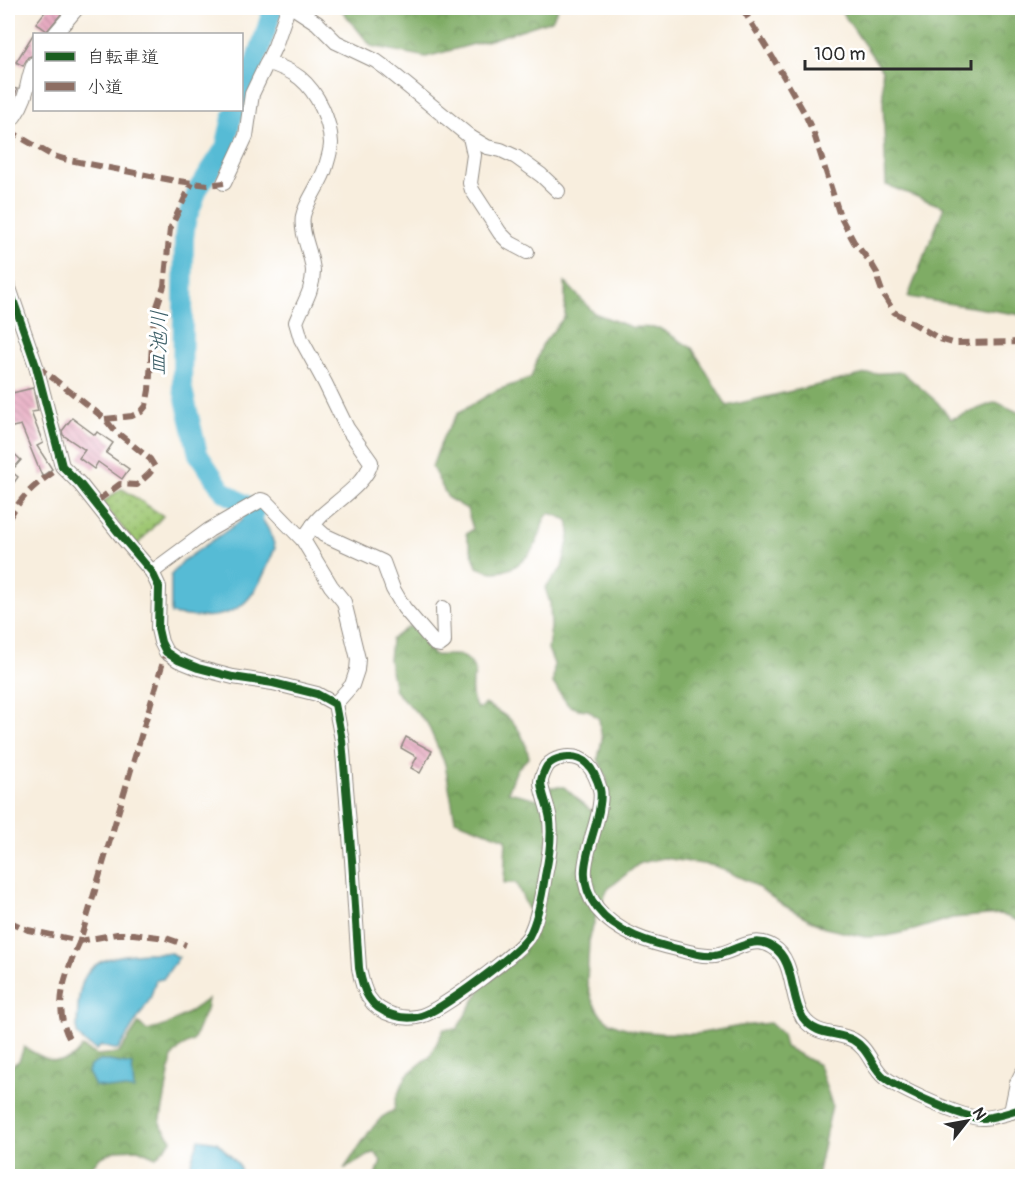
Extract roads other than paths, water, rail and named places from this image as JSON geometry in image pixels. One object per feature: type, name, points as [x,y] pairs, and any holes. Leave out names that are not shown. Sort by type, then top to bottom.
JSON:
[{"type":"street","points":[[56,33],[77,8]]},
{"type":"street","points":[[224,183],[246,136],[252,94],[275,46],[288,8]]},
{"type":"street","points":[[294,8],[317,23],[336,42],[376,61],[387,69],[470,137],[487,147],[516,157],[558,191]]},
{"type":"street","points":[[267,62],[300,78],[314,92],[328,126],[331,144],[326,167],[304,214],[303,224],[313,269],[310,292],[296,322],[301,339],[347,428],[370,462],[370,467],[353,489],[321,516],[303,540]]},
{"type":"street","points":[[8,124],[24,100],[29,74],[33,66]]},
{"type":"street","points":[[470,137],[474,155],[470,183],[472,190],[500,233],[510,243],[527,252]]},
{"type":"street","points":[[8,285],[36,366],[62,466],[80,484],[152,572],[159,587],[158,628],[166,652],[198,668],[317,694],[335,704],[342,740],[359,968],[366,993],[377,1008],[398,1017],[410,1018],[435,1010],[486,974],[528,938],[536,919],[550,842],[550,819],[541,782],[546,767],[556,759],[578,758],[587,764],[594,774],[602,796],[584,871],[585,885],[591,899],[605,917],[631,935],[694,953],[718,955],[756,941],[767,943],[777,949],[788,969],[798,1010],[806,1022],[819,1031],[851,1039],[863,1047],[884,1077],[922,1098],[957,1113],[982,1119],[1017,1111],[1017,1083],[1023,1073]]},
{"type":"street","points":[[152,572],[209,530],[256,502],[265,501],[303,540],[331,586],[344,602],[358,659],[352,685],[335,704]]},
{"type":"street","points":[[313,525],[324,535],[383,562],[393,589],[404,608],[435,644],[440,645],[444,642],[443,608]]},
{"type":"water","points":[[255,511],[268,528],[275,548],[261,581],[249,598],[232,611],[223,614],[202,617],[171,614],[171,575],[183,561]]},
{"type":"water","points":[[145,953],[171,953],[179,957],[163,979],[156,980],[150,999],[118,1050],[101,1046],[96,1050],[77,1034],[79,997],[87,973],[108,959]]},
{"type":"water","points":[[99,1061],[132,1065],[134,1090],[95,1086],[88,1072],[90,1066]]},
{"type":"water","points":[[199,1139],[217,1142],[239,1165],[242,1176],[186,1176]]},
{"type":"waterway","name":"皿池川","points":[[243,92],[260,50],[273,8]]},
{"type":"waterway","name":"皿池川","points":[[236,111],[225,148],[198,189],[186,221],[182,386],[198,454],[223,491],[255,511],[252,523]]}]
